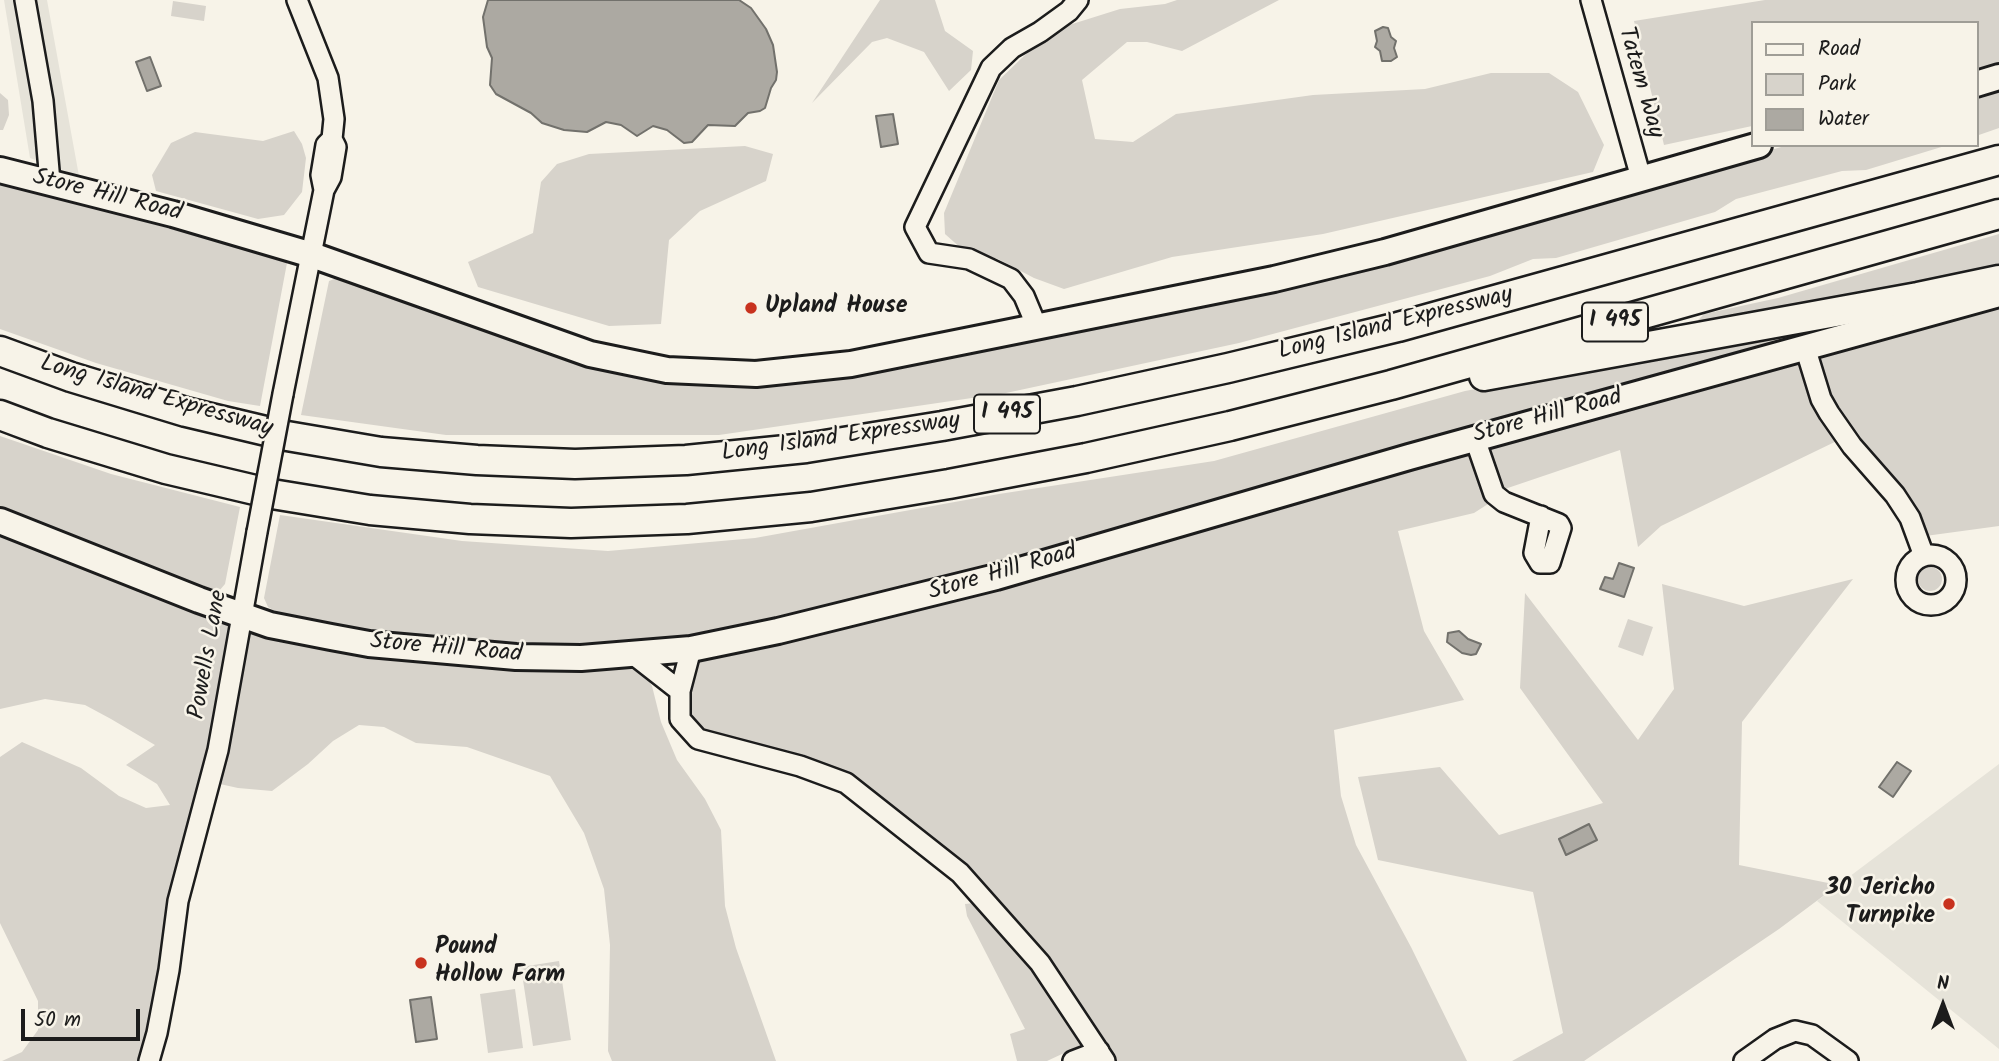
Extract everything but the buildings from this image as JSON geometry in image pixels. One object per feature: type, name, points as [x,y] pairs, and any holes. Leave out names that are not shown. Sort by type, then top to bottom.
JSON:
[{"type":"highway","name":"Long Island Expressway","points":[[0,351],[71,377],[186,412],[287,436],[381,452],[575,464],[686,460],[806,448],[942,426],[1077,401],[1228,368],[1411,323],[1999,160]]},
{"type":"highway","name":"I 495","points":[[0,415],[48,433],[166,469],[272,494],[370,510],[470,519],[571,523],[687,519],[811,507],[1086,458],[1230,425],[1418,377],[1999,214]]},
{"type":"highway","points":[[1230,425],[1999,280]]},
{"type":"main road","points":[[1978,83],[1999,77]]},
{"type":"main road","name":"Store Hill Road","points":[[0,170],[173,214],[312,255],[590,354],[643,366],[692,372],[756,374],[818,369],[1307,271],[1752,147]]},
{"type":"main road","name":"Store Hill Road","points":[[0,521],[159,586],[271,625],[380,645],[516,657],[580,658],[691,649],[778,631],[996,577],[1475,439],[1999,294]]},
{"type":"street","points":[[25,0],[43,101],[50,182]]},
{"type":"street","name":"Powells Lane","points":[[149,1061],[169,970],[178,901],[218,750],[257,532],[324,190],[331,177],[336,149],[332,139],[334,119],[328,78],[297,0]]},
{"type":"street","points":[[1037,327],[1024,296],[1011,279],[969,259],[929,253],[915,227],[991,68],[1012,48],[1069,11],[1078,0]]},
{"type":"street","name":"Tatem Way","points":[[1591,0],[1641,178]]},
{"type":"street","points":[[1805,347],[1821,399],[1852,446],[1903,507],[1910,518],[1924,556]]},
{"type":"street","points":[[1475,439],[1494,494],[1504,502],[1541,516]]},
{"type":"street","points":[[691,649],[680,691],[680,719],[698,739],[800,766],[846,783],[960,873],[1040,963],[1102,1056],[1073,1061]]},
{"type":"street","points":[[634,655],[680,691]]},
{"type":"street","points":[[1744,1061],[1774,1039],[1795,1031],[1803,1031],[1834,1049],[1848,1061]]},
{"type":"shaded area","points":[[4,0],[47,0],[79,176],[30,158]]},
{"type":"shaded area","points":[[1999,764],[1999,1049],[1817,901]]},
{"type":"green space","points":[[880,0],[935,0],[945,31],[973,51],[971,70],[949,91],[924,52],[887,38],[872,42],[812,103]]},
{"type":"green space","points":[[1177,0],[1279,0],[1182,51],[1147,42],[1127,42],[1082,80],[1095,139],[1133,142],[1176,114],[1313,95],[1425,89],[1491,73],[1549,73],[1578,92],[1604,145],[1593,172],[1323,234],[1172,257],[1064,289],[1034,278],[998,259],[963,250],[945,234],[944,213],[999,80],[1050,31],[1120,9]]},
{"type":"green space","points":[[1765,0],[1999,0],[1999,73],[1978,78],[1978,21],[1750,21],[1750,126],[1664,145],[1634,21]]},
{"type":"green space","points":[[173,1],[206,6],[204,21],[171,16]]},
{"type":"green space","points":[[1999,86],[1999,128],[1978,135],[1978,91]]},
{"type":"green space","points":[[0,93],[8,100],[9,115],[3,130],[0,130]]},
{"type":"green space","points":[[294,131],[306,158],[302,192],[284,215],[258,219],[156,191],[152,175],[171,143],[195,132],[263,141]]},
{"type":"green space","points":[[745,146],[773,154],[766,181],[700,211],[669,240],[661,324],[609,326],[478,287],[468,262],[533,233],[541,182],[557,164],[589,154]]},
{"type":"green space","points":[[1781,147],[1941,147],[1866,170],[1842,171],[1736,199],[1715,212],[1556,258],[1533,259],[1490,276],[1239,343],[1006,393],[719,435],[446,435],[301,415],[329,281],[337,278],[429,311],[637,376],[751,387],[897,367],[1333,278]]},
{"type":"green space","points":[[0,182],[285,260],[287,263],[260,406],[228,401],[96,363],[0,329]]},
{"type":"green space","points":[[1999,234],[1999,270],[1704,322],[1698,320],[1704,314],[1778,298]]},
{"type":"green space","points":[[1999,294],[1999,526],[1918,537],[1845,437],[1661,526],[1638,547],[1620,450],[1493,493],[1488,504],[1474,513],[1398,531],[1424,631],[1464,700],[1334,730],[1341,796],[1356,845],[1411,947],[1467,1061],[1105,1061],[1092,1040],[1047,1061],[1017,1061],[1010,1034],[1025,1029],[967,916],[965,904],[984,902],[861,783],[704,730],[686,715],[691,649]]},
{"type":"green space","points":[[1805,328],[1808,335],[1419,441],[898,589],[702,635],[565,644],[403,637],[278,613],[268,607],[264,598],[280,515],[462,541],[608,551],[755,538],[999,494],[1214,461],[1465,391]]},
{"type":"green space","points":[[0,436],[111,474],[240,507],[225,584],[219,591],[204,591],[0,506]]},
{"type":"green space","points":[[0,521],[271,625],[634,655],[652,686],[661,722],[677,760],[705,799],[721,830],[725,906],[736,948],[776,1061],[612,1061],[608,1051],[610,945],[604,889],[584,833],[550,776],[467,747],[416,743],[384,727],[359,725],[333,741],[272,791],[211,782],[149,1061],[2,1061],[22,1052],[38,1030],[38,1001],[0,923],[0,757],[22,742],[81,768],[119,796],[146,808],[170,805],[157,784],[126,765],[155,745],[111,719],[85,705],[45,699],[0,709]]},
{"type":"green space","points":[[1930,567],[1939,570],[1942,579],[1939,588],[1930,591],[1921,588],[1918,579],[1921,570]]},
{"type":"green space","points":[[1853,579],[1742,722],[1739,865],[1838,885],[1779,929],[1584,1061],[1512,1061],[1563,1033],[1533,892],[1378,860],[1358,777],[1440,767],[1499,835],[1603,803],[1520,688],[1525,593],[1638,740],[1674,689],[1662,584],[1744,606]]},
{"type":"green space","points":[[1628,619],[1653,627],[1643,656],[1618,647]]},
{"type":"green space","points":[[559,961],[571,1040],[533,1046],[521,967]]},
{"type":"green space","points":[[515,989],[523,1048],[488,1053],[480,994]]},
{"type":"water","points":[[488,0],[739,0],[751,8],[766,29],[773,45],[776,80],[765,108],[748,113],[735,126],[708,125],[692,142],[684,143],[667,130],[653,126],[637,136],[621,125],[606,122],[587,132],[564,130],[542,123],[531,113],[496,94],[490,85],[492,58],[487,47],[483,17]]},
{"type":"water","points":[[1388,28],[1391,37],[1396,41],[1394,48],[1397,57],[1391,61],[1382,61],[1380,51],[1375,47],[1375,31]]},
{"type":"water","points":[[150,57],[161,86],[147,91],[136,62]]},
{"type":"water","points":[[893,114],[898,144],[881,147],[876,116]]},
{"type":"water","points":[[1619,563],[1634,568],[1624,597],[1600,589],[1605,577],[1613,579]]},
{"type":"water","points":[[1459,631],[1468,639],[1481,644],[1476,654],[1462,653],[1447,642],[1448,633]]},
{"type":"water","points":[[1897,762],[1911,771],[1893,797],[1879,787]]},
{"type":"water","points":[[1589,824],[1597,840],[1566,855],[1559,839]]},
{"type":"water","points":[[431,997],[437,1039],[416,1042],[410,1000]]},
{"type":"place","name":"Upland House","points":[[751,308]]},
{"type":"place","name":"30 Jericho Turnpike","points":[[1949,904]]},
{"type":"place","name":"Pound Hollow Farm","points":[[421,963]]}]
